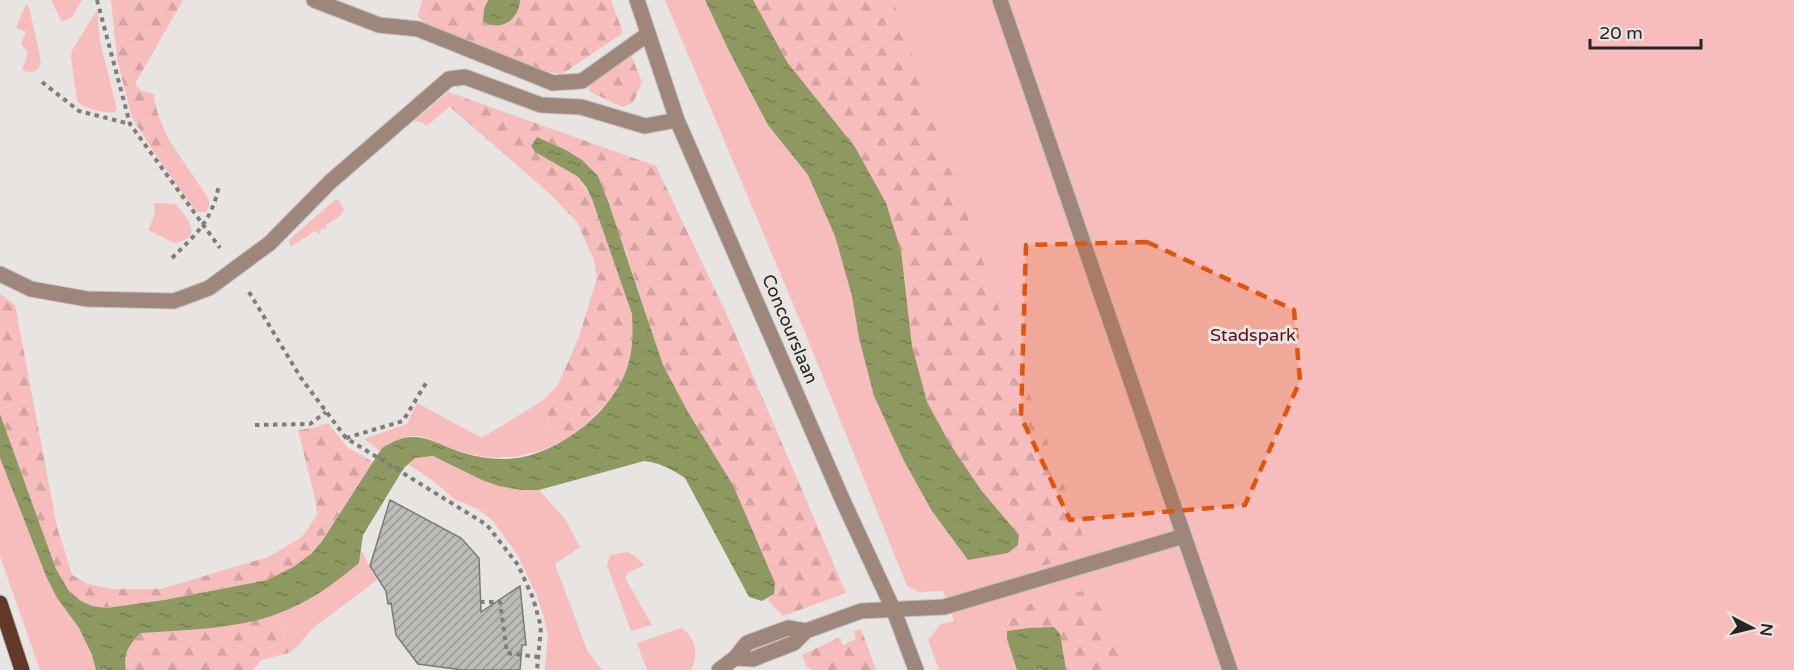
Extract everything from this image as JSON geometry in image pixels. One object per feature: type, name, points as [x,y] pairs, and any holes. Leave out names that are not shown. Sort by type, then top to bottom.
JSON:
[{"type":"main road","points":[[0,603],[22,670]]},
{"type":"street","points":[[314,0],[379,25],[418,30],[553,83],[582,81],[648,34]]},
{"type":"street","name":"Concourslaan","points":[[637,0],[677,120],[843,501],[894,611],[916,670]]},
{"type":"street","points":[[1000,0],[1230,670]]},
{"type":"street","points":[[0,274],[31,289],[87,299],[174,301],[209,288],[270,243],[330,182],[450,79],[465,77],[541,105],[581,107],[645,126],[677,120]]},
{"type":"street","points":[[719,670],[735,658],[753,659],[794,643],[806,631],[861,611],[944,607],[1184,536]]},
{"type":"path","points":[[98,0],[130,124],[236,269],[301,378],[326,412],[346,438],[487,525],[518,565],[533,598],[541,627],[537,670]]},
{"type":"path","points":[[42,82],[79,111],[130,124]]},
{"type":"path","points":[[172,258],[203,226],[215,204],[219,185]]},
{"type":"path","points":[[346,438],[403,421],[426,383]]},
{"type":"path","points":[[255,425],[310,424],[326,412]]},
{"type":"path","points":[[480,602],[500,602],[507,654],[538,657]]},
{"type":"highlighted area","points":[[1147,242],[1294,310],[1300,381],[1245,505],[1070,520],[1021,417],[1026,245]]},
{"type":"green space","points":[[51,0],[82,0],[72,17],[62,22]]},
{"type":"green space","points":[[111,0],[183,0],[136,82],[136,86],[141,91],[154,94],[158,113],[170,142],[156,155],[132,118],[117,59]]},
{"type":"green space","points":[[422,0],[488,0],[484,9],[504,25],[515,15],[520,0],[611,0],[623,33],[562,74],[532,69],[425,23],[418,16]]},
{"type":"green space","name":"Stadspark","points":[[665,0],[705,0],[728,49],[712,0],[1794,0],[1794,670],[939,670],[928,640],[941,624],[954,621],[943,591],[919,592],[907,586],[804,330]]},
{"type":"green space","points":[[753,0],[893,0],[1021,372],[1088,549],[1035,569],[1008,553],[1017,545],[1019,535],[981,490],[950,444],[927,402],[912,346],[908,302],[855,147],[787,62]]},
{"type":"green space","points":[[26,4],[29,7],[41,61],[38,68],[31,72],[22,70],[28,52],[21,44],[26,32],[16,28]]},
{"type":"green space","points":[[97,10],[100,41],[117,109],[115,112],[95,110],[77,101],[72,50]]},
{"type":"green space","points":[[631,55],[642,82],[633,103],[622,107],[589,91],[590,84]]},
{"type":"green space","points":[[449,92],[465,98],[459,98],[427,126],[413,121]]},
{"type":"green space","points":[[459,98],[465,98],[656,166],[727,315],[846,593],[783,616],[767,600],[774,594],[733,485],[688,412],[663,365],[626,252],[566,150],[537,137],[564,167],[577,176],[592,199],[632,314],[630,356],[620,386],[610,401],[586,424],[557,444],[542,401],[558,385],[579,337],[597,278],[594,260],[577,222],[550,194],[449,106]]},
{"type":"green space","points":[[170,142],[209,199],[206,212],[198,212],[192,207],[156,155]]},
{"type":"green space","points":[[335,200],[338,200],[344,209],[340,216],[326,225],[327,229],[322,228],[319,234],[315,231],[292,246],[290,245],[289,240],[292,237]]},
{"type":"green space","points":[[154,203],[176,204],[189,222],[191,233],[189,237],[174,243],[148,230],[155,214]]},
{"type":"green space","points":[[0,294],[15,305],[57,527],[72,575],[88,584],[112,589],[161,589],[268,557],[302,537],[317,515],[298,430],[328,423],[347,447],[373,462],[322,540],[311,554],[293,567],[267,580],[164,600],[106,608],[92,606],[81,601],[69,591],[56,569],[0,414]]},
{"type":"green space","points":[[542,401],[557,444],[529,454],[503,458],[476,455],[417,436],[401,439],[380,451],[364,439],[407,424],[417,403],[482,438]]},
{"type":"green space","points":[[433,456],[497,484],[539,490],[565,519],[580,547],[555,564],[587,650],[602,670],[545,670],[548,636],[544,618],[536,594],[517,554],[492,520],[478,509],[454,499],[435,482],[408,464],[415,458]]},
{"type":"green space","points":[[0,458],[46,576],[57,598],[79,628],[92,655],[96,670],[40,670],[0,556]]},
{"type":"green space","points":[[361,550],[377,580],[312,629],[289,653],[276,615],[302,603],[359,563]]},
{"type":"green space","points":[[627,552],[644,565],[628,573],[625,578],[652,625],[631,631],[607,565],[610,555]]},
{"type":"green space","points":[[1094,588],[1124,670],[1066,670],[1060,634],[1029,628],[1007,631],[1007,610]]},
{"type":"green space","points":[[276,615],[289,653],[261,660],[253,670],[126,670],[128,650],[141,633],[195,629]]},
{"type":"green space","points":[[681,628],[690,636],[695,647],[695,658],[691,670],[647,670],[637,643]]},
{"type":"green space","points":[[861,629],[876,670],[812,670],[807,667],[802,655],[840,637],[843,645],[856,639],[854,631]]},
{"type":"water","points":[[488,0],[520,0],[512,19],[496,26],[483,21],[484,9]]},
{"type":"water","points":[[705,0],[753,0],[787,62],[855,147],[886,203],[901,251],[912,346],[927,402],[950,444],[981,490],[1019,535],[1018,545],[1008,553],[968,560],[932,511],[904,461],[874,396],[859,338],[852,296],[835,236],[808,175],[768,125]]},
{"type":"water","points":[[537,137],[582,160],[598,176],[663,365],[688,412],[733,485],[775,583],[774,594],[762,601],[749,597],[685,478],[661,465],[644,461],[539,490],[521,490],[482,480],[433,456],[415,458],[404,468],[363,535],[359,563],[320,592],[288,610],[245,623],[141,633],[128,650],[125,659],[126,670],[96,670],[92,655],[79,628],[57,598],[46,576],[0,458],[0,414],[56,569],[69,591],[81,601],[92,606],[106,608],[164,600],[267,580],[293,567],[311,554],[322,541],[382,448],[394,441],[414,437],[423,438],[484,458],[504,459],[523,457],[560,442],[578,431],[594,417],[619,385],[627,368],[630,354],[632,314],[586,187],[577,176],[535,152],[531,146]]},
{"type":"water","points":[[1054,627],[1060,634],[1066,670],[1017,670],[1007,639],[1007,631]]},
{"type":"building","points":[[390,500],[461,538],[479,558],[481,612],[520,586],[526,645],[522,645],[520,670],[463,670],[418,664],[396,635],[391,603],[388,604],[386,591],[370,566]]}]
